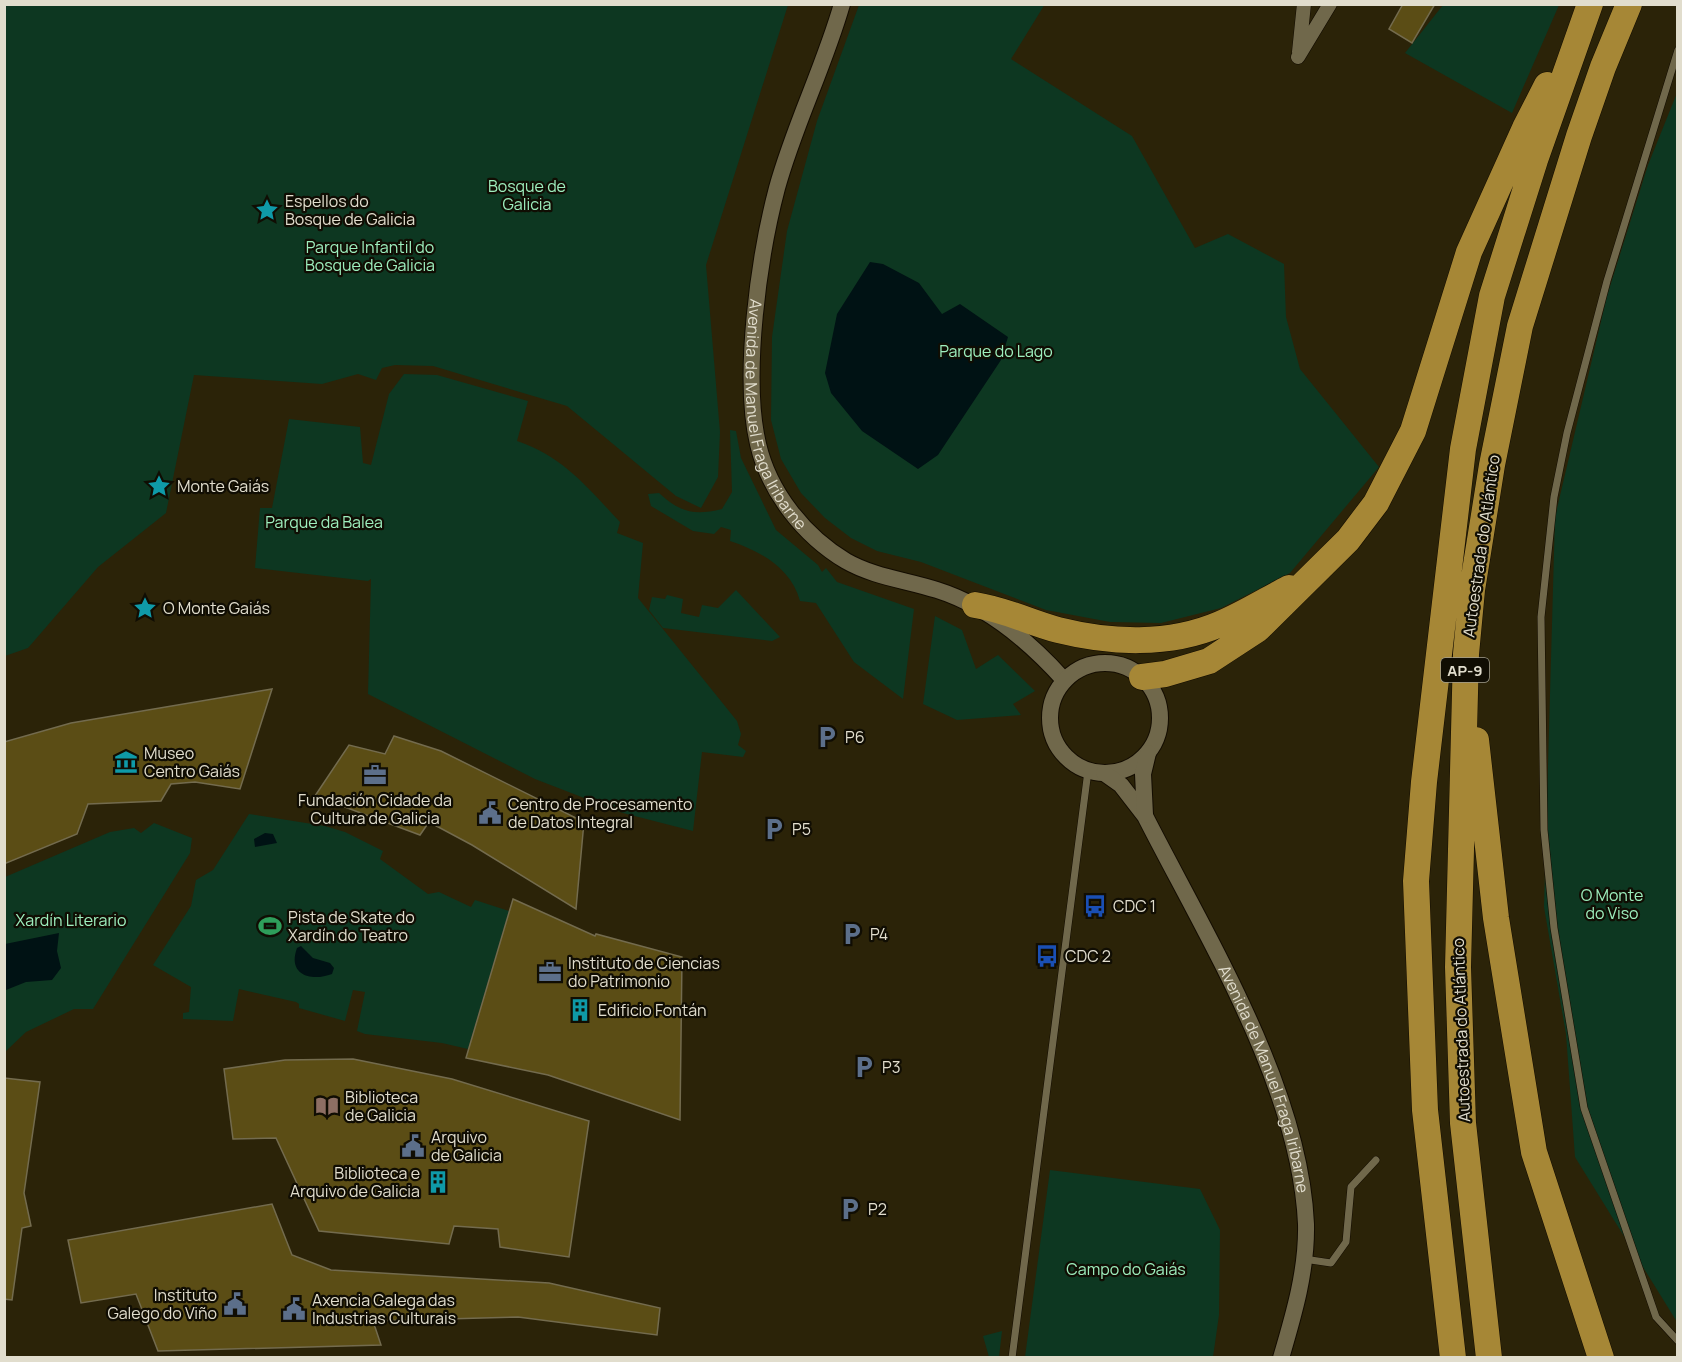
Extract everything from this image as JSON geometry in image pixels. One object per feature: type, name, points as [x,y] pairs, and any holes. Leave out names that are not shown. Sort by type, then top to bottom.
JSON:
[{"type":"highway","points":[[1142,677],[1165,674],[1209,661],[1258,629],[1348,540],[1376,503],[1413,431],[1469,252],[1525,128],[1589,4]]},
{"type":"highway","name":"Autoestrada do Atlántico","points":[[1453,1358],[1425,1110],[1416,881],[1425,771],[1463,449],[1492,296],[1535,160],[1589,4]]},
{"type":"highway","name":"Autoestrada do Atlántico","points":[[1489,1358],[1463,1123],[1458,967],[1466,654],[1472,590],[1492,465],[1520,326],[1579,136],[1603,67],[1629,4]]},
{"type":"highway","points":[[975,605],[1003,610],[1056,629],[1108,640],[1183,636],[1220,625],[1313,576]]},
{"type":"highway","points":[[1466,654],[1496,918],[1534,1152],[1601,1358]]},
{"type":"street","name":"Avenida de Manuel Fraga Iribarne","points":[[842,4],[777,187],[768,230],[757,308],[753,370],[753,407],[758,446],[778,491],[795,518],[818,540],[846,561],[874,573],[934,589],[975,605],[1034,646],[1064,680],[1052,705],[1052,733],[1059,750],[1072,762],[1121,786],[1145,816],[1247,1017],[1275,1086],[1295,1150],[1306,1225],[1304,1259],[1294,1313],[1281,1358]]},
{"type":"street","points":[[1304,4],[1298,57],[1330,4]]},
{"type":"street","points":[[1064,680],[1078,670],[1094,664],[1111,663],[1128,668],[1142,677]]},
{"type":"street","name":"Avenida de Manuel Fraga Iribarne","points":[[1142,677],[1152,690],[1158,706],[1160,722],[1143,774],[1145,816]]},
{"type":"street","points":[[1096,772],[1120,771],[1135,764],[1148,753]]},
{"type":"lane","points":[[1677,50],[1607,281],[1568,433],[1554,497],[1541,617],[1544,830],[1554,928],[1584,1108],[1656,1317],[1677,1341]]},
{"type":"lane","points":[[1012,1358],[1096,772]]},
{"type":"lane","points":[[1304,1259],[1331,1263],[1346,1242],[1351,1187],[1376,1160]]},
{"type":"green space","name":"Parque do Lago","points":[[1045,4],[1011,59],[1132,136],[1195,248],[1228,234],[1284,264],[1286,317],[1300,369],[1379,467],[1290,573],[1221,608],[1161,623],[1110,622],[1046,610],[921,562],[877,551],[851,538],[825,518],[801,493],[781,459],[771,420],[772,337],[787,231],[817,121],[859,5]]},
{"type":"green space","name":"Bosque de Galicia","points":[[4,5],[788,5],[706,265],[720,432],[718,477],[701,508],[676,496],[567,406],[433,366],[395,365],[382,368],[376,380],[358,374],[322,384],[194,375],[166,513],[98,567],[28,648],[5,656]]},
{"type":"green space","points":[[1443,5],[1559,5],[1512,113],[1405,53]]},
{"type":"green space","name":"O Monte do Viso","points":[[1677,93],[1677,1322],[1575,1157],[1566,1034],[1544,907],[1555,517],[1607,296],[1648,165]]},
{"type":"green space","name":"Parque da Balea","points":[[404,374],[437,375],[528,401],[517,441],[562,464],[620,522],[617,533],[643,543],[638,598],[737,721],[741,734],[738,745],[746,751],[743,757],[702,752],[693,831],[623,813],[535,779],[368,694],[371,579],[368,581],[255,568],[260,508],[272,508],[289,419],[360,427],[363,463],[371,465],[389,394]]},
{"type":"green space","points":[[730,430],[736,431],[741,458],[776,530],[818,565],[822,572],[826,568],[837,582],[914,609],[903,699],[854,662],[816,603],[800,601],[796,589],[773,562],[730,541],[731,530],[721,527],[714,534],[693,531],[651,506],[648,494],[659,493],[688,511],[703,512],[722,509],[732,492]]},
{"type":"green space","points":[[736,590],[780,637],[772,641],[663,628],[649,610],[652,597],[665,599],[667,595],[683,599],[681,613],[699,617],[702,605],[718,608]]},
{"type":"green space","points":[[935,616],[962,630],[976,669],[998,655],[1035,691],[1013,704],[1021,715],[957,720],[923,704]]},
{"type":"green space","points":[[249,814],[325,826],[345,832],[383,851],[380,859],[428,894],[439,892],[471,907],[475,900],[509,911],[468,1049],[357,1031],[365,992],[353,990],[345,1021],[299,1008],[296,1002],[239,989],[233,1021],[183,1019],[183,1013],[189,1012],[191,987],[153,965],[191,906],[196,880],[213,870]]},
{"type":"green space","name":"Xardín Literario","points":[[154,823],[192,838],[190,853],[93,1009],[74,1009],[26,1032],[5,1052],[5,877],[110,832],[134,828],[141,833]]},
{"type":"green space","name":"Campo do Gaiás","points":[[1050,1170],[1200,1189],[1220,1230],[1219,1315],[1213,1357],[1025,1357]]},
{"type":"green space","points":[[1002,1331],[999,1357],[989,1357],[983,1336]]},
{"type":"shaded area","points":[[870,262],[883,264],[919,283],[942,314],[960,304],[1008,337],[1001,360],[938,455],[918,469],[862,431],[831,393],[825,373],[837,314]]},
{"type":"shaded area","points":[[265,833],[273,834],[277,843],[255,847],[254,839]]},
{"type":"shaded area","points":[[59,933],[57,951],[61,968],[52,980],[26,982],[6,990],[5,994],[5,944]]},
{"type":"shaded area","points":[[301,946],[313,958],[330,963],[334,968],[332,974],[316,977],[303,974],[298,970],[295,957],[297,948]]},
{"type":"building","points":[[1403,4],[1435,4],[1412,43],[1389,29]]},
{"type":"building","name":"Museo Centro Gaiás","points":[[272,689],[240,789],[195,782],[171,784],[161,801],[88,804],[77,834],[4,864],[4,742],[71,723]]},
{"type":"building","points":[[394,736],[441,751],[584,822],[576,909],[472,845],[429,822],[420,835],[315,796],[349,745],[385,754]]},
{"type":"building","name":"Edificio Fontán","points":[[513,899],[595,936],[596,934],[682,957],[680,1120],[548,1075],[466,1058]]},
{"type":"building","name":"Biblioteca e Arquivo de Galicia","points":[[353,1059],[452,1079],[589,1121],[569,1257],[500,1247],[498,1229],[454,1226],[449,1244],[319,1231],[276,1138],[233,1139],[224,1069],[285,1060]]},
{"type":"building","points":[[4,1078],[40,1082],[24,1193],[31,1226],[22,1228],[12,1300],[4,1299]]},
{"type":"building","points":[[272,1204],[292,1255],[331,1270],[549,1283],[660,1308],[657,1335],[518,1317],[373,1321],[381,1345],[158,1351],[136,1294],[81,1303],[68,1240]]},
{"type":"place","name":"Espellos do Bosque de Galicia","points":[[267,210]]},
{"type":"place","name":"Monte Gaiás","points":[[159,486]]},
{"type":"place","name":"O Monte Gaiás","points":[[145,608]]},
{"type":"place","name":"P6","points":[[827,737]]},
{"type":"place","name":"Museo Centro Gaiás","points":[[126,762]]},
{"type":"place","name":"Fundación Cidade da Cultura de Galicia","points":[[375,775]]},
{"type":"place","name":"Centro de Procesamento de Datos Integral","points":[[490,813]]},
{"type":"place","name":"P5","points":[[774,829]]},
{"type":"place","name":"CDC 1","points":[[1095,906]]},
{"type":"place","name":"Pista de Skate do Xardín do Teatro","points":[[270,926]]},
{"type":"place","name":"P4","points":[[852,934]]},
{"type":"place","name":"CDC 2","points":[[1047,956]]},
{"type":"place","name":"Instituto de Ciencias do Patrimonio","points":[[550,972]]},
{"type":"place","name":"Edificio Fontán","points":[[580,1010]]},
{"type":"place","name":"P3","points":[[864,1067]]},
{"type":"place","name":"Biblioteca de Galicia","points":[[327,1106]]},
{"type":"place","name":"Arquivo de Galicia","points":[[413,1146]]},
{"type":"place","name":"Biblioteca e Arquivo de Galicia","points":[[438,1182]]},
{"type":"place","name":"P2","points":[[850,1209]]},
{"type":"place","name":"Instituto Galego do Viño","points":[[235,1304]]},
{"type":"place","name":"Axencia Galega das Industrias Culturais","points":[[294,1309]]},
{"type":"park label","name":"Parque Infantil do Bosque de Galicia","points":[[370,256]]}]
